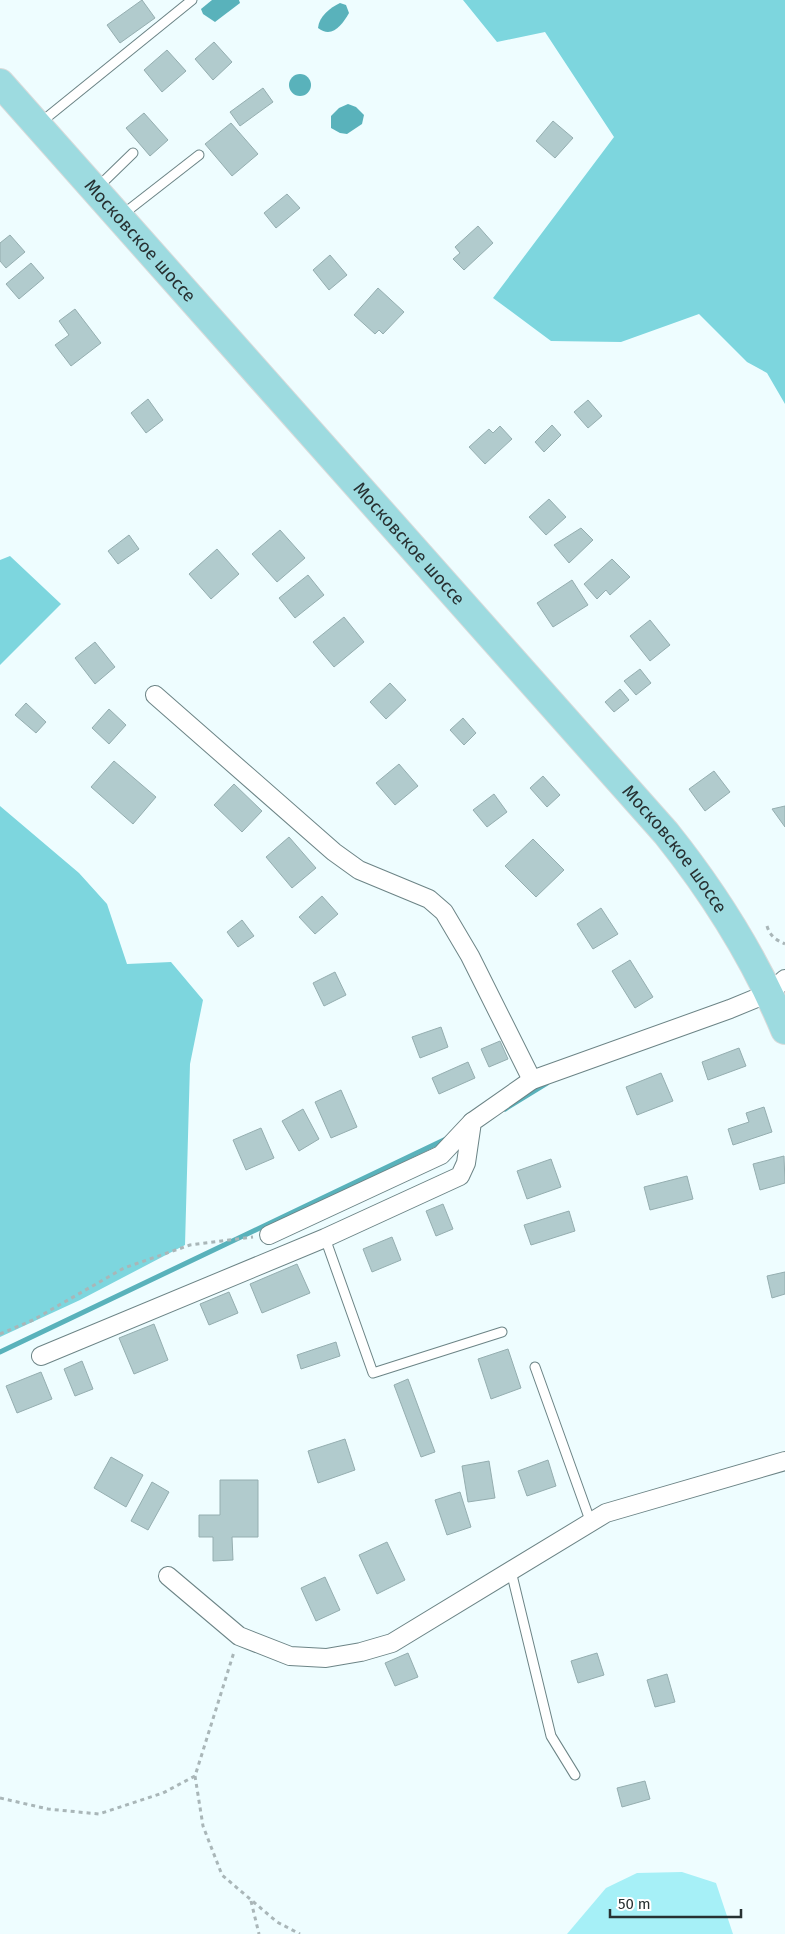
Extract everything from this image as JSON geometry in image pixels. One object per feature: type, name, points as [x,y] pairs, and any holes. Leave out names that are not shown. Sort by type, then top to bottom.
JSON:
[{"type":"main road","name":"Московское шоссе","points":[[0,83],[666,833],[717,901],[745,947],[777,986],[785,1030]]},
{"type":"street","points":[[155,695],[334,852],[359,870],[429,899],[444,912],[470,956],[532,1080]]},
{"type":"street","points":[[269,1235],[441,1155],[472,1122],[532,1080],[625,1048],[777,986]]},
{"type":"street","points":[[41,1356],[325,1238],[460,1176],[466,1163],[472,1122]]},
{"type":"street","points":[[168,1576],[239,1636],[290,1656],[326,1658],[361,1652],[392,1643],[606,1513],[785,1461]]},
{"type":"lane","points":[[37,125],[192,0]]},
{"type":"lane","points":[[95,190],[133,153]]},
{"type":"lane","points":[[120,217],[199,155]]},
{"type":"lane","points":[[325,1238],[373,1373],[502,1332]]},
{"type":"lane","points":[[535,1368],[591,1523]]},
{"type":"lane","points":[[511,1571],[552,1736],[575,1775]]},
{"type":"path","points":[[767,926],[769,932],[776,940],[785,944]]},
{"type":"path","points":[[0,1334],[33,1320],[124,1268],[190,1245],[269,1235]]},
{"type":"path","points":[[239,1636],[195,1776],[203,1826],[222,1875],[276,1922],[300,1934]]},
{"type":"path","points":[[0,1798],[48,1809],[99,1814],[162,1793],[195,1776]]},
{"type":"path","points":[[251,1900],[259,1934]]},
{"type":"shaded area","points":[[212,0],[239,0],[240,3],[215,22],[203,14],[201,9]]},
{"type":"shaded area","points":[[463,0],[785,0],[785,404],[767,373],[747,362],[699,314],[621,342],[551,341],[493,298],[614,137],[545,32],[497,42]]},
{"type":"shaded area","points":[[340,3],[346,5],[349,13],[340,26],[328,32],[318,28],[320,20],[326,13]]},
{"type":"shaded area","points":[[300,74],[308,77],[311,85],[308,93],[300,96],[292,93],[289,85],[292,77]]},
{"type":"shaded area","points":[[348,104],[356,107],[364,115],[362,124],[347,134],[340,133],[331,128],[331,116],[339,108]]},
{"type":"shaded area","points":[[10,556],[61,604],[0,665],[0,560]]},
{"type":"shaded area","points":[[0,806],[79,873],[107,904],[127,964],[171,962],[203,1000],[190,1064],[185,1245],[80,1300],[0,1337]]},
{"type":"shaded area","points":[[682,1872],[716,1883],[733,1934],[567,1934],[606,1888],[637,1873]]},
{"type":"building","points":[[142,0],[155,18],[120,43],[107,25]]},
{"type":"building","points":[[214,42],[232,62],[213,80],[195,59]]},
{"type":"building","points":[[167,50],[186,71],[162,92],[144,70]]},
{"type":"building","points":[[263,88],[273,102],[240,126],[230,112]]},
{"type":"building","points":[[144,113],[168,140],[150,156],[126,128]]},
{"type":"building","points":[[553,121],[573,138],[555,158],[536,141]]},
{"type":"building","points":[[231,123],[258,154],[232,176],[205,144]]},
{"type":"building","points":[[287,194],[300,208],[276,228],[264,213]]},
{"type":"building","points":[[478,226],[493,243],[464,270],[453,259],[460,253],[455,247]]},
{"type":"building","points":[[10,235],[25,252],[6,268],[0,261],[0,243]]},
{"type":"building","points":[[330,255],[347,275],[329,290],[313,270]]},
{"type":"building","points":[[31,263],[44,278],[19,299],[6,284]]},
{"type":"building","points":[[378,288],[404,312],[383,334],[379,330],[375,334],[354,315]]},
{"type":"building","points":[[75,309],[101,343],[71,366],[55,345],[69,335],[59,321]]},
{"type":"building","points":[[148,399],[163,420],[146,433],[131,413]]},
{"type":"building","points":[[588,400],[602,416],[588,428],[574,412]]},
{"type":"building","points":[[552,425],[561,435],[544,452],[535,442]]},
{"type":"building","points":[[500,426],[512,439],[485,464],[469,447],[489,429],[493,433]]},
{"type":"building","points":[[549,499],[566,517],[546,535],[529,517]]},
{"type":"building","points":[[581,528],[593,540],[569,563],[554,545]]},
{"type":"building","points":[[280,530],[305,558],[277,582],[252,554]]},
{"type":"building","points":[[129,535],[139,549],[118,564],[108,551]]},
{"type":"building","points":[[217,549],[239,574],[211,599],[189,574]]},
{"type":"building","points":[[612,559],[630,577],[610,595],[606,590],[597,599],[584,584]]},
{"type":"building","points":[[308,575],[324,595],[295,618],[279,598]]},
{"type":"building","points":[[572,580],[588,605],[553,627],[537,603]]},
{"type":"building","points":[[344,617],[364,642],[334,667],[313,642]]},
{"type":"building","points":[[650,620],[670,645],[650,661],[630,636]]},
{"type":"building","points":[[95,642],[115,667],[95,684],[75,658]]},
{"type":"building","points":[[640,669],[651,683],[636,695],[624,681]]},
{"type":"building","points":[[390,683],[406,700],[386,719],[370,702]]},
{"type":"building","points":[[620,689],[629,700],[614,712],[605,702]]},
{"type":"building","points":[[26,703],[46,722],[36,733],[15,715]]},
{"type":"building","points":[[109,709],[126,725],[109,744],[92,728]]},
{"type":"building","points":[[463,718],[476,733],[464,745],[450,730]]},
{"type":"building","points":[[114,761],[156,797],[133,824],[91,787]]},
{"type":"building","points":[[399,764],[418,786],[395,805],[376,783]]},
{"type":"building","points":[[714,771],[730,792],[705,811],[689,789]]},
{"type":"building","points":[[543,776],[560,795],[547,807],[530,788]]},
{"type":"building","points":[[234,784],[262,811],[242,832],[214,805]]},
{"type":"building","points":[[494,794],[507,812],[487,827],[473,810]]},
{"type":"building","points":[[785,806],[785,827],[772,809]]},
{"type":"building","points":[[289,837],[316,868],[292,888],[266,857]]},
{"type":"building","points":[[533,839],[564,870],[536,897],[505,866]]},
{"type":"building","points":[[322,896],[338,914],[315,934],[299,917]]},
{"type":"building","points":[[601,908],[618,934],[593,949],[577,924]]},
{"type":"building","points":[[242,920],[254,936],[238,947],[227,932]]},
{"type":"building","points":[[630,960],[653,997],[635,1008],[612,971]]},
{"type":"building","points":[[335,972],[346,995],[324,1006],[313,983]]},
{"type":"building","points":[[441,1027],[448,1047],[420,1058],[412,1037]]},
{"type":"building","points":[[500,1041],[508,1059],[489,1067],[481,1049]]},
{"type":"building","points":[[739,1048],[746,1066],[708,1080],[702,1062]]},
{"type":"building","points":[[468,1062],[475,1078],[439,1094],[432,1078]]},
{"type":"building","points":[[661,1073],[673,1101],[637,1115],[626,1087]]},
{"type":"building","points":[[341,1090],[357,1127],[331,1138],[315,1102]]},
{"type":"building","points":[[764,1107],[772,1132],[733,1145],[728,1129],[749,1122],[746,1113]]},
{"type":"building","points":[[303,1109],[319,1139],[299,1151],[282,1121]]},
{"type":"building","points":[[261,1128],[274,1158],[246,1170],[233,1140]]},
{"type":"building","points":[[784,1156],[785,1183],[760,1190],[753,1164]]},
{"type":"building","points":[[551,1159],[561,1187],[527,1199],[517,1171]]},
{"type":"building","points":[[687,1176],[693,1199],[650,1210],[644,1187]]},
{"type":"building","points":[[443,1204],[453,1229],[436,1236],[426,1211]]},
{"type":"building","points":[[569,1211],[575,1231],[531,1245],[524,1225]]},
{"type":"building","points":[[392,1237],[401,1260],[372,1272],[363,1249]]},
{"type":"building","points":[[297,1264],[310,1293],[262,1313],[250,1284]]},
{"type":"building","points":[[785,1272],[785,1294],[772,1298],[767,1276]]},
{"type":"building","points":[[229,1292],[238,1313],[209,1325],[200,1304]]},
{"type":"building","points":[[154,1324],[168,1360],[134,1374],[119,1338]]},
{"type":"building","points":[[336,1342],[340,1356],[301,1369],[297,1355]]},
{"type":"building","points":[[508,1349],[521,1388],[491,1399],[478,1359]]},
{"type":"building","points":[[82,1361],[93,1389],[75,1396],[64,1369]]},
{"type":"building","points":[[41,1372],[52,1399],[17,1413],[6,1386]]},
{"type":"building","points":[[408,1379],[435,1452],[421,1457],[394,1385]]},
{"type":"building","points":[[345,1439],[355,1470],[318,1483],[308,1451]]},
{"type":"building","points":[[111,1457],[143,1475],[126,1507],[94,1488]]},
{"type":"building","points":[[548,1460],[556,1486],[527,1496],[518,1471]]},
{"type":"building","points":[[489,1461],[495,1498],[468,1502],[462,1466]]},
{"type":"building","points":[[220,1480],[258,1480],[258,1537],[232,1537],[233,1560],[213,1561],[213,1537],[199,1537],[199,1515],[220,1515]]},
{"type":"building","points":[[152,1482],[169,1492],[148,1530],[131,1521]]},
{"type":"building","points":[[460,1492],[471,1527],[447,1535],[435,1500]]},
{"type":"building","points":[[387,1542],[405,1580],[377,1594],[359,1555]]},
{"type":"building","points":[[325,1577],[340,1610],[316,1621],[301,1588]]},
{"type":"building","points":[[408,1653],[418,1677],[395,1686],[385,1663]]},
{"type":"building","points":[[597,1653],[604,1675],[578,1683],[571,1661]]},
{"type":"building","points":[[667,1674],[675,1702],[655,1707],[647,1680]]},
{"type":"building","points":[[645,1781],[650,1799],[622,1807],[617,1788]]},
{"type":"waterway","points":[[505,1109],[547,1083]]},
{"type":"waterway","points":[[0,1352],[446,1139]]}]
